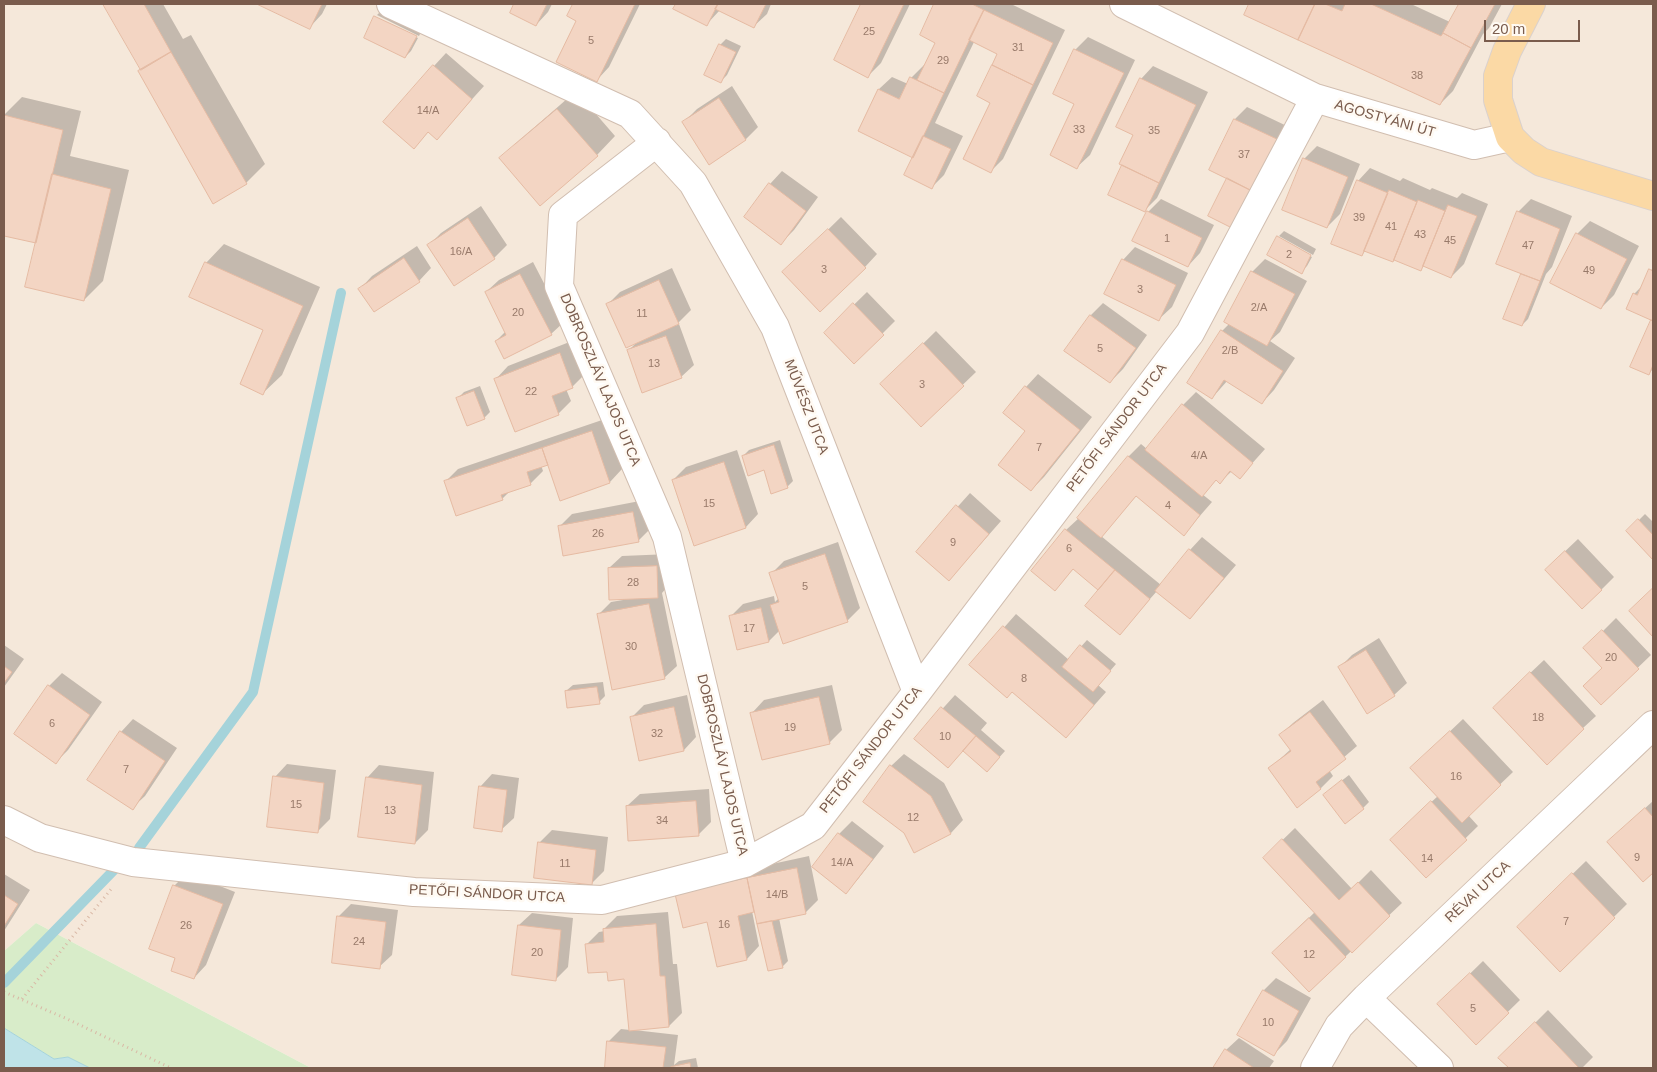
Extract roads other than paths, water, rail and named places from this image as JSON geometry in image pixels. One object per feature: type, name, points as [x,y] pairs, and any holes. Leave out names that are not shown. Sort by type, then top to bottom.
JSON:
[{"type":"main road","points":[[1531,4],[1507,51],[1498,76],[1498,100],[1510,137],[1524,151],[1541,162],[1653,196]]},
{"type":"street","points":[[391,4],[630,114],[657,142]]},
{"type":"street","name":"AGOSTYÁNI ÚT","points":[[1124,4],[1315,98],[1474,145],[1510,137]]},
{"type":"street","name":"PETŐFI SÁNDOR UTCA","points":[[4,820],[40,838],[133,862],[414,892],[602,900],[745,862],[813,826],[1190,332],[1315,98]]},
{"type":"street","name":"MŰVÉSZ UTCA","points":[[657,142],[693,183],[775,327],[917,692]]},
{"type":"street","name":"DOBROSZLÁV LAJOS UTCA","points":[[657,142],[562,215],[559,286],[667,536],[745,862]]},
{"type":"street","name":"RÉVAI UTCA","points":[[1315,1068],[1339,1026],[1366,998],[1653,726]]},
{"type":"street","points":[[1366,998],[1439,1068]]},
{"type":"water","points":[[4,1028],[54,1059],[68,1057],[90,1068],[4,1068]]},
{"type":"waterway","points":[[139,848],[253,692],[341,293]]},
{"type":"waterway","points":[[4,983],[114,870]]}]
